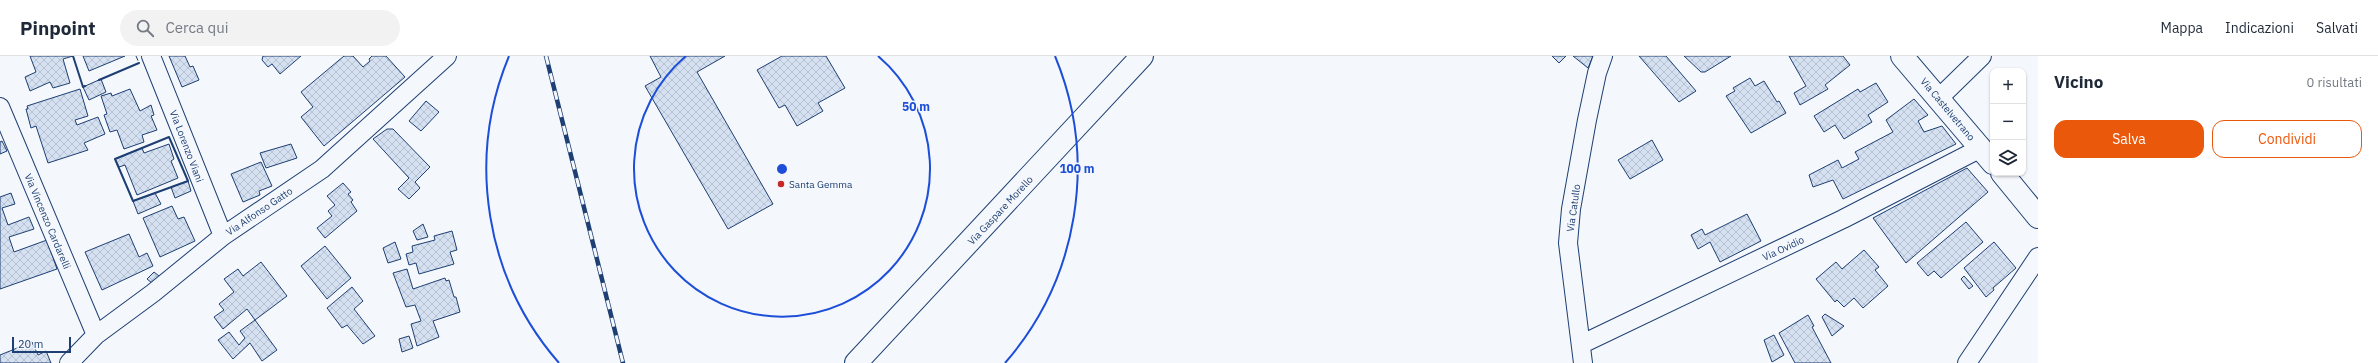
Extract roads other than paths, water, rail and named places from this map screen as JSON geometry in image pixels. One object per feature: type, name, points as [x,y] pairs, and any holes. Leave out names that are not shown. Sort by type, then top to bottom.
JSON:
[{"type":"street","name":"Via Lorenzo Viani","points":[[151,56],[223,236]]},
{"type":"street","name":"Via Alfonso Gatto","points":[[69,363],[96,335],[153,293],[223,236],[322,168],[447,56]]},
{"type":"street","name":"Via Gaspare Morello","points":[[856,363],[1142,56]]},
{"type":"street","name":"Via Catullo","points":[[1583,363],[1582,344],[1568,243],[1571,209],[1587,120],[1597,73],[1603,56]]},
{"type":"street","name":"Via Castelvetrano","points":[[1902,56],[1987,155]]},
{"type":"street","points":[[1938,98],[1982,56]]},
{"type":"street","name":"Via Vincenzo Cardarelli","points":[[0,107],[96,335]]},
{"type":"street","name":"Via Ovidio","points":[[1582,344],[1843,219],[1987,155]]},
{"type":"street","points":[[2004,176],[2038,217]]},
{"type":"street","points":[[1967,363],[2038,257]]},
{"type":"railway","points":[[546,56],[623,363]]},
{"type":"place","name":"Santa Gemma","points":[[781,184]]}]
